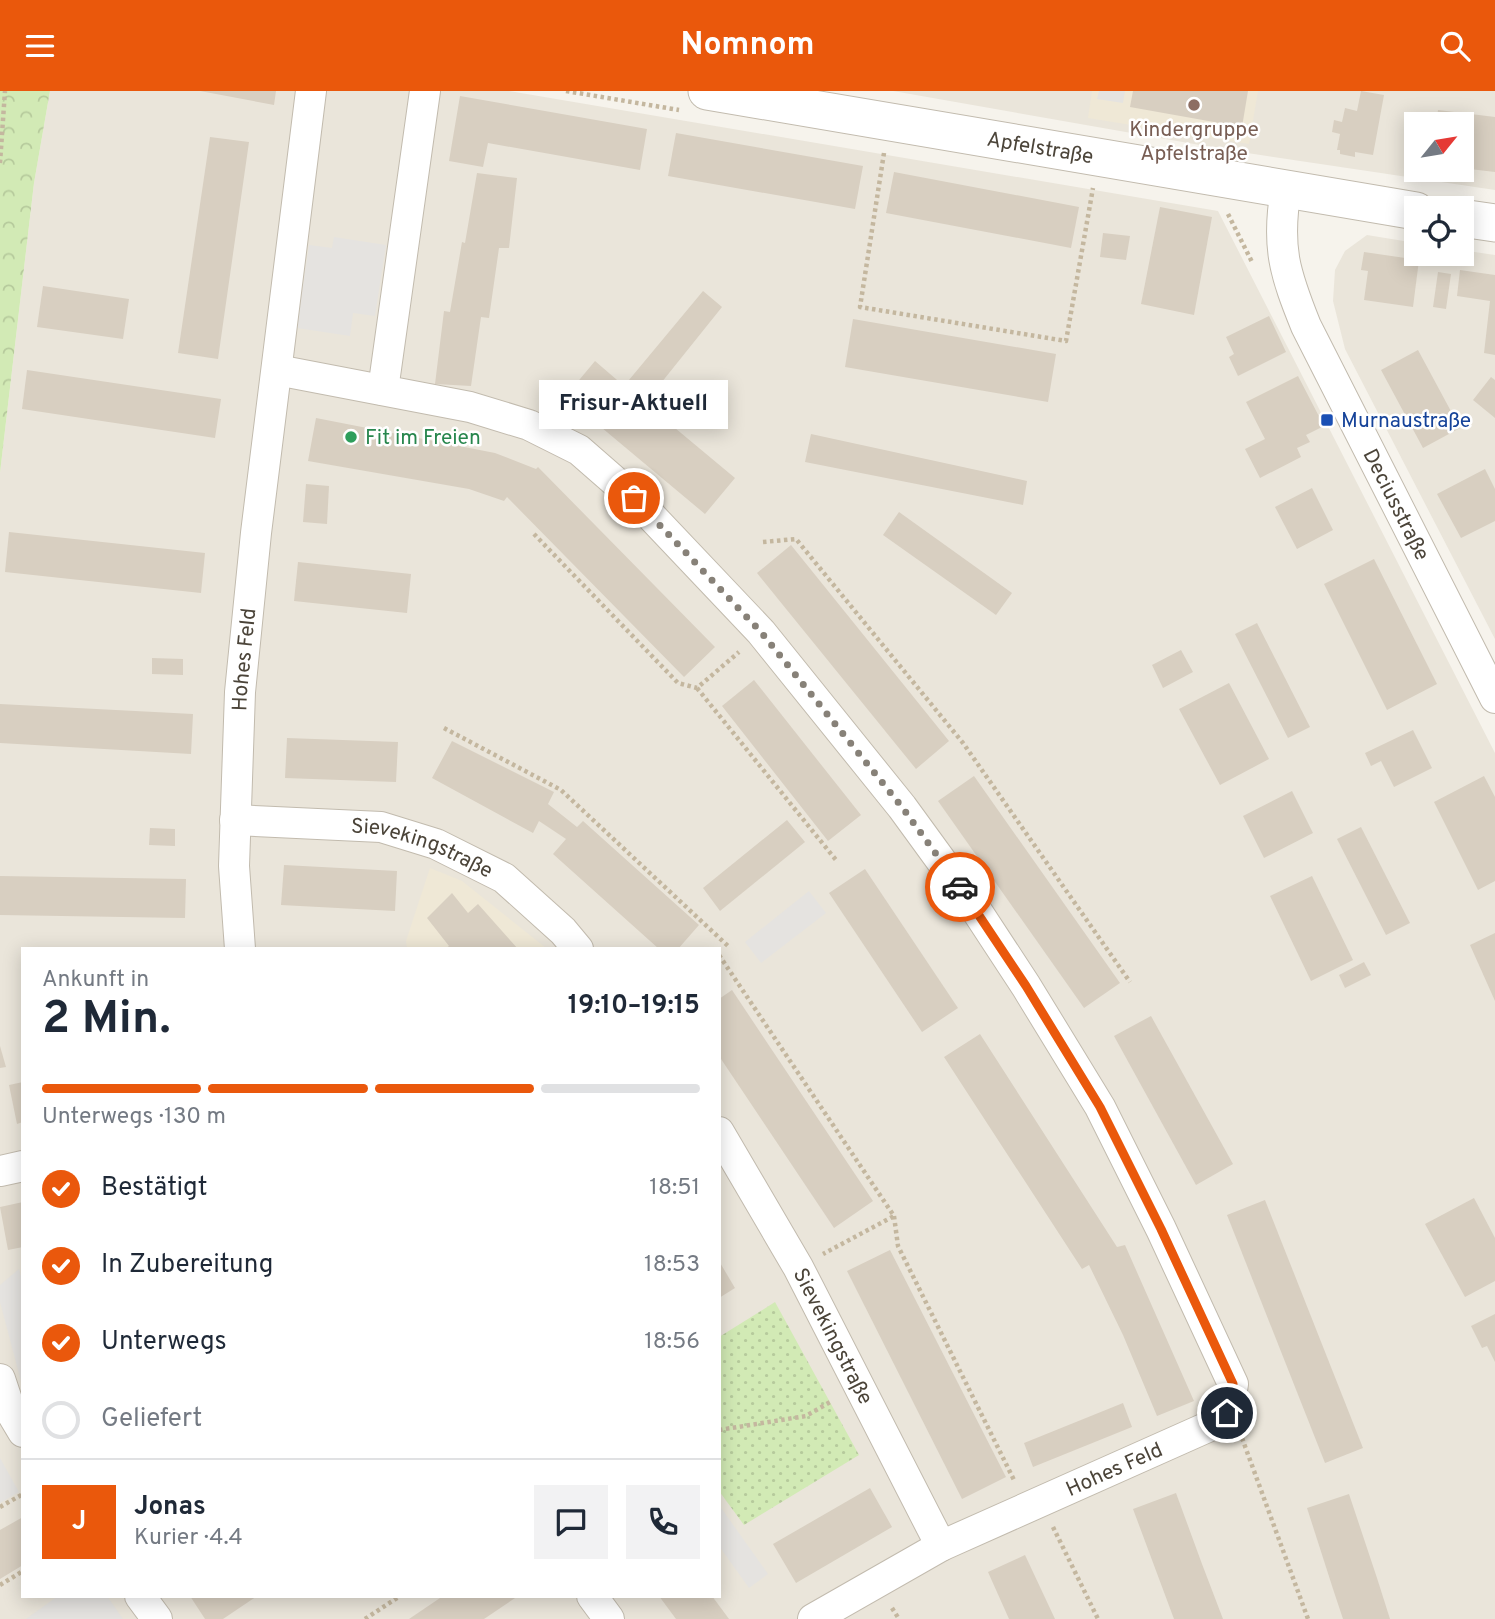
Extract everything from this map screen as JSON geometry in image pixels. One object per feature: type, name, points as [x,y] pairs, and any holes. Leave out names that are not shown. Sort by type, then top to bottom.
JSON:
[{"type":"street","name":"Hohes Feld","points":[[240,947],[234,866],[240,692],[256,533],[312,91]]},
{"type":"street","points":[[383,390],[425,91]]},
{"type":"street","name":"Apfelstraße","points":[[707,91],[1404,209]]},
{"type":"street","name":"Deciusstraße","points":[[1286,189],[1281,245],[1286,277],[1306,326],[1495,698]]},
{"type":"street","points":[[1474,220],[1495,223]]},
{"type":"street","points":[[277,370],[470,407],[529,425],[579,450],[634,498],[761,632],[902,807],[969,899],[1100,1107],[1161,1229],[1233,1384],[1227,1413]]},
{"type":"street","name":"Sievekingstraße","points":[[235,820],[381,827],[436,844],[504,879],[563,931],[576,947]]},
{"type":"street","name":"Sievekingstraße","points":[[721,1135],[798,1267],[941,1546]]},
{"type":"street","points":[[0,1171],[21,1166]]},
{"type":"street","points":[[0,1379],[11,1412],[21,1429]]},
{"type":"street","name":"Hohes Feld","points":[[813,1619],[941,1546],[1210,1426],[1227,1413]]},
{"type":"street","points":[[141,1598],[157,1619]]},
{"type":"street","points":[[593,1598],[609,1619]]},
{"type":"path","points":[[0,163],[5,91]]},
{"type":"path","points":[[886,144],[860,307],[1066,341],[1098,157]]},
{"type":"path","points":[[534,534],[678,683],[697,688],[836,860]]},
{"type":"path","points":[[763,542],[796,539],[964,743],[1130,982]]},
{"type":"path","points":[[697,688],[761,632]]},
{"type":"path","points":[[444,729],[561,790],[728,946]]},
{"type":"path","points":[[721,958],[894,1216],[898,1246],[1098,1619]]},
{"type":"path","points":[[798,1267],[894,1216]]},
{"type":"path","points":[[721,1430],[806,1416],[859,1385]]},
{"type":"path","points":[[1227,1413],[1239,1431],[1308,1619]]},
{"type":"path","points":[[0,1507],[21,1495]]},
{"type":"path","points":[[0,1585],[21,1572]]},
{"type":"path","points":[[365,1619],[397,1598]]},
{"type":"shaded area","points":[[50,91],[509,91],[1218,211],[1495,753],[1495,1619],[0,1619],[0,473],[34,183]]},
{"type":"shaded area","points":[[893,91],[1495,91],[1495,190],[1441,182],[1474,182],[1474,112],[1404,112],[1404,176],[1234,151]]},
{"type":"shaded area","points":[[1092,91],[1258,91],[1249,144],[1088,118]]},
{"type":"shaded area","points":[[1099,91],[1125,91],[1123,103],[1097,99]]},
{"type":"shaded area","points":[[1367,235],[1404,241],[1404,266],[1474,266],[1474,252],[1495,255],[1495,639],[1345,349],[1333,301],[1335,270],[1345,251]]},
{"type":"shaded area","points":[[334,237],[386,245],[375,316],[353,313],[350,336],[297,328],[309,245],[332,248]]},
{"type":"shaded area","points":[[430,868],[462,881],[545,947],[407,947],[406,941]]},
{"type":"shaded area","points":[[809,891],[826,913],[761,963],[745,942]]},
{"type":"shaded area","points":[[19,1269],[21,1381],[0,1302],[0,1285]]},
{"type":"shaded area","points":[[0,1458],[19,1492],[0,1503]]},
{"type":"shaded area","points":[[721,1508],[768,1574],[749,1588],[721,1549]]},
{"type":"shaded area","points":[[55,1598],[108,1598],[123,1619],[26,1619]]},
{"type":"green space","points":[[0,91],[50,91],[34,183],[0,473]]},
{"type":"green space","points":[[775,1302],[859,1455],[744,1525],[721,1494],[721,1336]]},
{"type":"building","points":[[200,91],[276,91],[274,105]]},
{"type":"building","points":[[1133,91],[1248,91],[1242,127],[1130,107]]},
{"type":"building","points":[[1361,91],[1384,95],[1373,155],[1355,152],[1355,157],[1340,154],[1340,150],[1337,150],[1340,134],[1332,132],[1334,120],[1342,122],[1345,108],[1357,111]]},
{"type":"building","points":[[460,96],[647,129],[640,170],[488,143],[483,167],[449,161]]},
{"type":"building","points":[[1474,114],[1495,117],[1495,172],[1474,170]]},
{"type":"building","points":[[676,133],[863,166],[855,209],[668,176]]},
{"type":"building","points":[[210,137],[249,142],[218,359],[178,353]]},
{"type":"building","points":[[894,172],[1079,207],[1071,248],[886,213]]},
{"type":"building","points":[[477,173],[517,178],[509,248],[499,248],[489,318],[481,317],[471,386],[435,384],[444,311],[450,312]]},
{"type":"building","points":[[1160,207],[1212,217],[1194,315],[1141,304]]},
{"type":"building","points":[[1103,233],[1130,236],[1126,260],[1100,257]]},
{"type":"building","points":[[1364,252],[1404,258],[1404,266],[1418,266],[1413,307],[1364,300],[1368,271],[1361,270]]},
{"type":"building","points":[[1460,270],[1495,275],[1495,355],[1484,353],[1490,301],[1457,296]]},
{"type":"building","points":[[1438,272],[1451,274],[1446,309],[1433,307]]},
{"type":"building","points":[[43,286],[129,299],[123,339],[37,327]]},
{"type":"building","points":[[703,291],[722,307],[645,403],[735,478],[705,514],[565,397],[595,361],[624,386]]},
{"type":"building","points":[[1269,316],[1286,352],[1238,376],[1229,357],[1234,354],[1226,337]]},
{"type":"building","points":[[853,319],[1056,354],[1048,402],[845,367]]},
{"type":"building","points":[[1418,350],[1460,428],[1423,448],[1381,370]]},
{"type":"building","points":[[27,370],[221,399],[215,438],[22,409]]},
{"type":"building","points":[[1298,376],[1324,426],[1306,435],[1310,442],[1297,448],[1301,457],[1260,478],[1245,449],[1265,439],[1246,402]]},
{"type":"building","points":[[1491,377],[1495,380],[1495,418],[1473,400]]},
{"type":"building","points":[[316,418],[495,453],[536,469],[538,467],[715,647],[684,677],[507,497],[504,501],[469,489],[308,461]]},
{"type":"building","points":[[811,434],[1027,481],[1023,505],[805,462]]},
{"type":"building","points":[[1485,469],[1495,489],[1495,521],[1461,538],[1437,494]]},
{"type":"building","points":[[306,484],[329,486],[327,524],[303,522]]},
{"type":"building","points":[[1312,488],[1333,530],[1297,549],[1275,507]]},
{"type":"building","points":[[899,512],[1012,593],[996,615],[883,535]]},
{"type":"building","points":[[9,532],[205,553],[201,593],[5,572]]},
{"type":"building","points":[[791,545],[949,741],[916,769],[757,573]]},
{"type":"building","points":[[1374,559],[1437,684],[1387,710],[1324,584]]},
{"type":"building","points":[[298,562],[411,574],[407,613],[294,601]]},
{"type":"building","points":[[1257,623],[1310,727],[1288,738],[1235,634]]},
{"type":"building","points":[[1181,650],[1193,672],[1163,688],[1152,665]]},
{"type":"building","points":[[152,658],[183,659],[183,675],[152,674]]},
{"type":"building","points":[[754,680],[861,815],[828,841],[722,706]]},
{"type":"building","points":[[1229,683],[1269,759],[1220,785],[1179,709]]},
{"type":"building","points":[[0,704],[193,714],[191,754],[0,743]]},
{"type":"building","points":[[1413,730],[1432,768],[1394,787],[1381,761],[1371,766],[1365,753]]},
{"type":"building","points":[[287,738],[398,742],[396,782],[285,778]]},
{"type":"building","points":[[452,741],[554,792],[548,804],[577,827],[583,821],[699,925],[680,947],[657,947],[553,854],[566,839],[539,821],[533,833],[432,778]]},
{"type":"building","points":[[974,776],[1120,983],[1084,1008],[938,801]]},
{"type":"building","points":[[1484,776],[1495,797],[1495,881],[1478,890],[1434,802]]},
{"type":"building","points":[[1292,791],[1313,833],[1264,858],[1243,816]]},
{"type":"building","points":[[787,820],[805,842],[720,911],[703,888]]},
{"type":"building","points":[[1361,827],[1410,923],[1386,935],[1337,839]]},
{"type":"building","points":[[150,828],[175,829],[175,846],[149,845]]},
{"type":"building","points":[[284,865],[397,871],[395,911],[281,905]]},
{"type":"building","points":[[865,869],[958,1008],[922,1032],[829,893]]},
{"type":"building","points":[[0,876],[186,879],[185,918],[0,915]]},
{"type":"building","points":[[1312,876],[1353,960],[1311,981],[1270,896]]},
{"type":"building","points":[[452,893],[468,913],[478,904],[516,947],[448,947],[427,918]]},
{"type":"building","points":[[1495,933],[1495,1001],[1470,945]]},
{"type":"building","points":[[1364,962],[1371,975],[1345,988],[1339,975]]},
{"type":"building","points":[[732,990],[873,1201],[834,1228],[721,1059],[721,998]]},
{"type":"building","points":[[1151,1016],[1233,1164],[1196,1185],[1114,1036]]},
{"type":"building","points":[[980,1034],[1117,1247],[1125,1245],[1194,1401],[1157,1416],[1123,1335],[1089,1265],[1082,1269],[944,1057]]},
{"type":"building","points":[[0,1046],[6,1067],[0,1068]]},
{"type":"building","points":[[21,1082],[21,1123],[17,1124],[9,1085]]},
{"type":"building","points":[[1474,1198],[1495,1238],[1495,1281],[1465,1297],[1425,1224]]},
{"type":"building","points":[[1265,1200],[1363,1448],[1325,1463],[1227,1215]]},
{"type":"building","points":[[21,1202],[21,1247],[8,1250],[0,1207]]},
{"type":"building","points":[[890,1250],[1006,1477],[962,1499],[847,1271]]},
{"type":"building","points":[[721,1264],[735,1288],[721,1297]]},
{"type":"building","points":[[1495,1314],[1495,1362],[1487,1346],[1482,1348],[1471,1326]]},
{"type":"building","points":[[1123,1403],[1132,1427],[1033,1467],[1024,1443]]},
{"type":"building","points":[[870,1488],[892,1527],[796,1583],[773,1544]]},
{"type":"building","points":[[1176,1493],[1223,1619],[1174,1619],[1133,1509]]},
{"type":"building","points":[[1349,1494],[1390,1619],[1343,1619],[1334,1592],[1307,1508]]},
{"type":"building","points":[[21,1518],[21,1566],[0,1579],[0,1530]]},
{"type":"building","points":[[1025,1555],[1055,1619],[1009,1619],[988,1572]]},
{"type":"building","points":[[191,1598],[254,1598],[223,1619],[205,1619]]},
{"type":"building","points":[[440,1598],[515,1598],[484,1619],[409,1619]]},
{"type":"building","points":[[660,1598],[713,1598],[729,1619],[676,1619]]},
{"type":"way so far","points":[[634,498],[761,632],[902,807],[960,887]]},
{"type":"place","name":"Kindergruppe Apfelstraße","points":[[1194,105]]},
{"type":"place","name":"Murnaustraße","points":[[1327,420]]},
{"type":"place","name":"Fit im Freien","points":[[351,437]]},
{"type":"place","name":"Frisur-Aktuell","points":[[634,498]]},
{"type":"route","points":[[960,887],[1026,986],[1100,1107],[1161,1229],[1233,1384],[1227,1413]]}]
